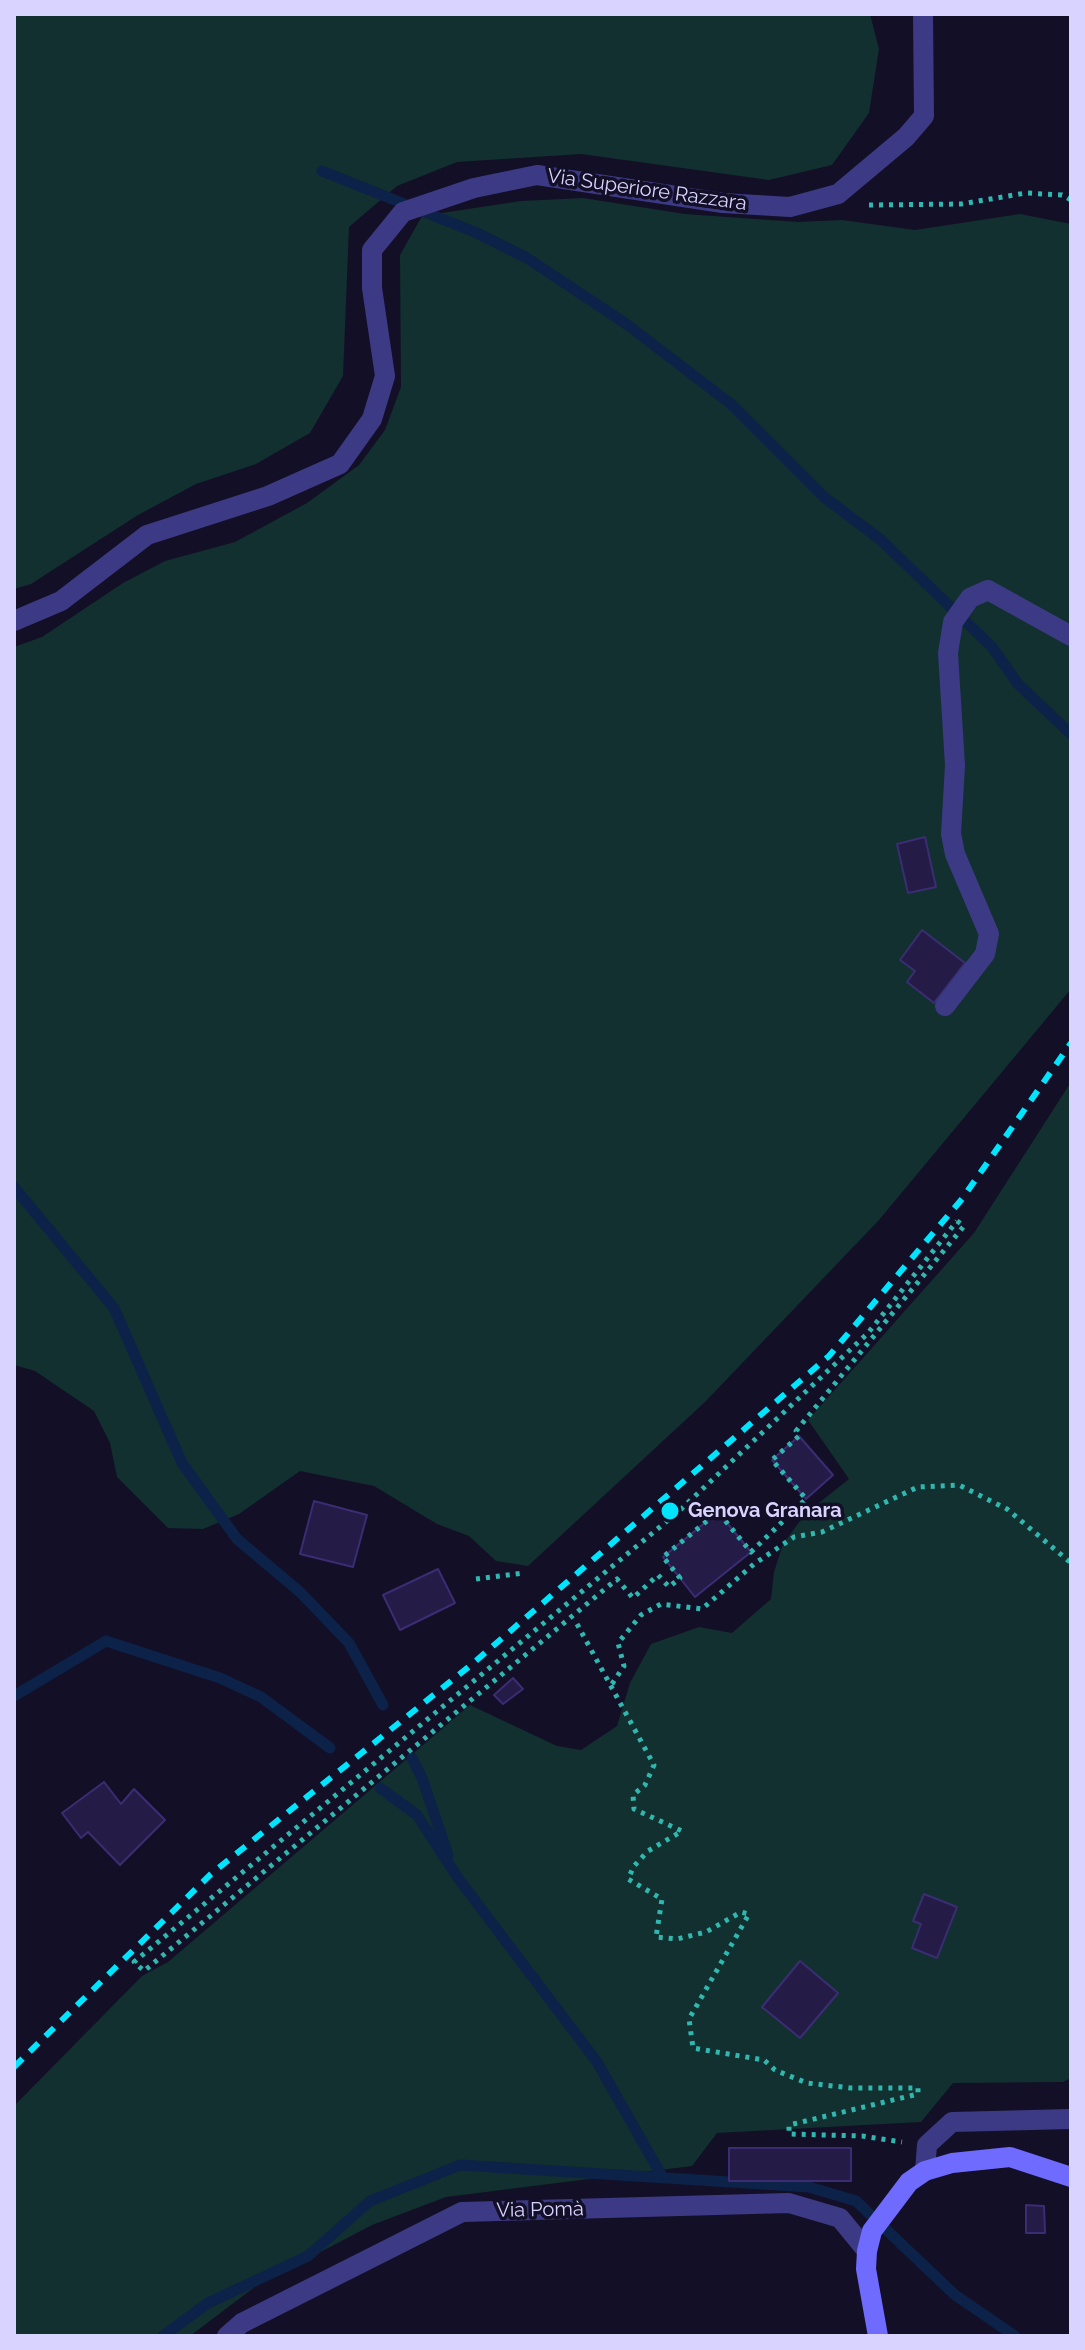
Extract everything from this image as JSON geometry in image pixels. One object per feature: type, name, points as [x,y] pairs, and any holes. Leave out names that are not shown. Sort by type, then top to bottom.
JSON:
[{"type":"street","name":"Via Superiore Razzara","points":[[14,621],[61,601],[147,535],[268,496],[340,464],[372,419],[385,376],[372,288],[372,250],[403,212],[474,188],[537,175],[723,203],[790,207],[838,194],[906,137],[924,116],[923,14]]},
{"type":"street","points":[[945,1006],[985,954],[989,934],[955,854],[951,834],[954,710],[948,653],[953,622],[970,598],[988,590],[1071,636]]},
{"type":"street","points":[[925,2171],[927,2145],[952,2122],[1071,2119]]},
{"type":"street","points":[[878,2336],[869,2241],[892,2200],[925,2171],[952,2163],[1010,2157],[1071,2177]]},
{"type":"street","name":"Via Pomà","points":[[227,2336],[242,2323],[462,2212],[789,2203],[840,2218],[869,2241]]},
{"type":"path","points":[[838,194],[862,205],[961,204],[1026,193],[1062,195],[1071,200]]},
{"type":"path","points":[[754,1564],[757,1546],[806,1499],[772,1460],[799,1436],[796,1431],[964,1226],[957,1221],[868,1333],[678,1512],[134,1962],[144,1971],[617,1579],[633,1598],[658,1575],[669,1587],[680,1578],[663,1557],[718,1512],[751,1552],[757,1546]]},
{"type":"path","points":[[612,1684],[624,1666],[618,1643],[641,1615],[661,1604],[702,1609],[754,1564],[794,1537],[822,1532],[918,1487],[959,1485],[1007,1509],[1071,1563]]},
{"type":"path","points":[[476,1579],[523,1573]]},
{"type":"path","points":[[577,1624],[654,1765],[645,1785],[633,1795],[634,1809],[682,1831],[648,1851],[634,1866],[628,1879],[662,1899],[656,1937],[677,1939],[706,1932],[741,1912],[749,1914],[689,2019],[693,2048],[764,2060],[775,2070],[807,2083],[851,2088],[918,2088],[918,2094],[789,2125],[789,2134],[862,2136],[927,2145]]},
{"type":"green space","points":[[14,14],[870,14],[879,49],[869,113],[832,165],[769,180],[581,154],[457,162],[397,186],[349,227],[343,376],[310,433],[256,464],[196,484],[138,515],[31,584],[14,589]]},
{"type":"green space","points":[[583,198],[685,214],[798,222],[842,220],[915,230],[1020,214],[1071,224],[1071,989],[879,1220],[705,1402],[528,1566],[496,1561],[469,1536],[437,1524],[374,1486],[300,1471],[239,1514],[203,1529],[168,1528],[117,1477],[110,1443],[94,1411],[35,1371],[14,1365],[14,647],[42,637],[123,583],[165,561],[235,542],[307,503],[359,465],[385,430],[401,387],[400,255],[422,216],[521,201]]},
{"type":"green space","points":[[1071,1082],[1071,2078],[1063,2082],[953,2083],[921,2122],[717,2133],[692,2166],[446,2197],[372,2225],[256,2286],[190,2336],[14,2336],[14,2106],[142,1976],[168,1962],[470,1705],[557,1746],[581,1750],[617,1726],[630,1683],[651,1644],[699,1627],[732,1633],[771,1599],[774,1572],[783,1544],[805,1514],[849,1479],[808,1420],[974,1233]]},
{"type":"building","points":[[925,837],[936,887],[908,893],[897,844]]},
{"type":"building","points":[[922,930],[965,963],[934,1003],[907,982],[915,971],[900,960]]},
{"type":"building","points":[[799,1436],[833,1475],[806,1499],[772,1460]]},
{"type":"building","points":[[314,1501],[367,1515],[353,1567],[300,1554]]},
{"type":"building","points":[[718,1512],[751,1552],[695,1597],[663,1557]]},
{"type":"building","points":[[438,1569],[455,1603],[400,1630],[383,1595]]},
{"type":"building","points":[[513,1678],[523,1689],[503,1704],[494,1695]]},
{"type":"building","points":[[104,1782],[121,1804],[134,1789],[165,1820],[120,1865],[88,1832],[81,1838],[62,1813]]},
{"type":"building","points":[[924,1894],[957,1907],[937,1958],[912,1948],[921,1924],[913,1921]]},
{"type":"building","points":[[800,1961],[838,1993],[800,2038],[762,2007]]},
{"type":"building","points":[[729,2148],[851,2148],[851,2181],[729,2181]]},
{"type":"building","points":[[1026,2205],[1044,2206],[1045,2233],[1026,2233]]},
{"type":"waterway","points":[[322,171],[477,233],[527,258],[625,323],[731,404],[824,497],[881,540],[992,647],[1018,684],[1071,734]]},
{"type":"waterway","points":[[14,1187],[114,1308],[182,1463],[237,1539],[300,1592],[349,1643],[383,1705]]},
{"type":"waterway","points":[[14,1696],[106,1641],[220,1678],[261,1697],[330,1748]]},
{"type":"waterway","points":[[412,1758],[422,1778],[448,1855]]},
{"type":"waterway","points":[[380,1788],[417,1815],[458,1878],[597,2062],[663,2178]]},
{"type":"waterway","points":[[163,2336],[208,2303],[308,2256],[370,2201],[460,2165],[809,2187],[856,2201],[955,2295],[1015,2336]]},
{"type":"railway","points":[[14,2067],[211,1874],[471,1665],[829,1356],[962,1199],[1071,1043]]},
{"type":"place","name":"Genova Granara","points":[[670,1511]]}]
